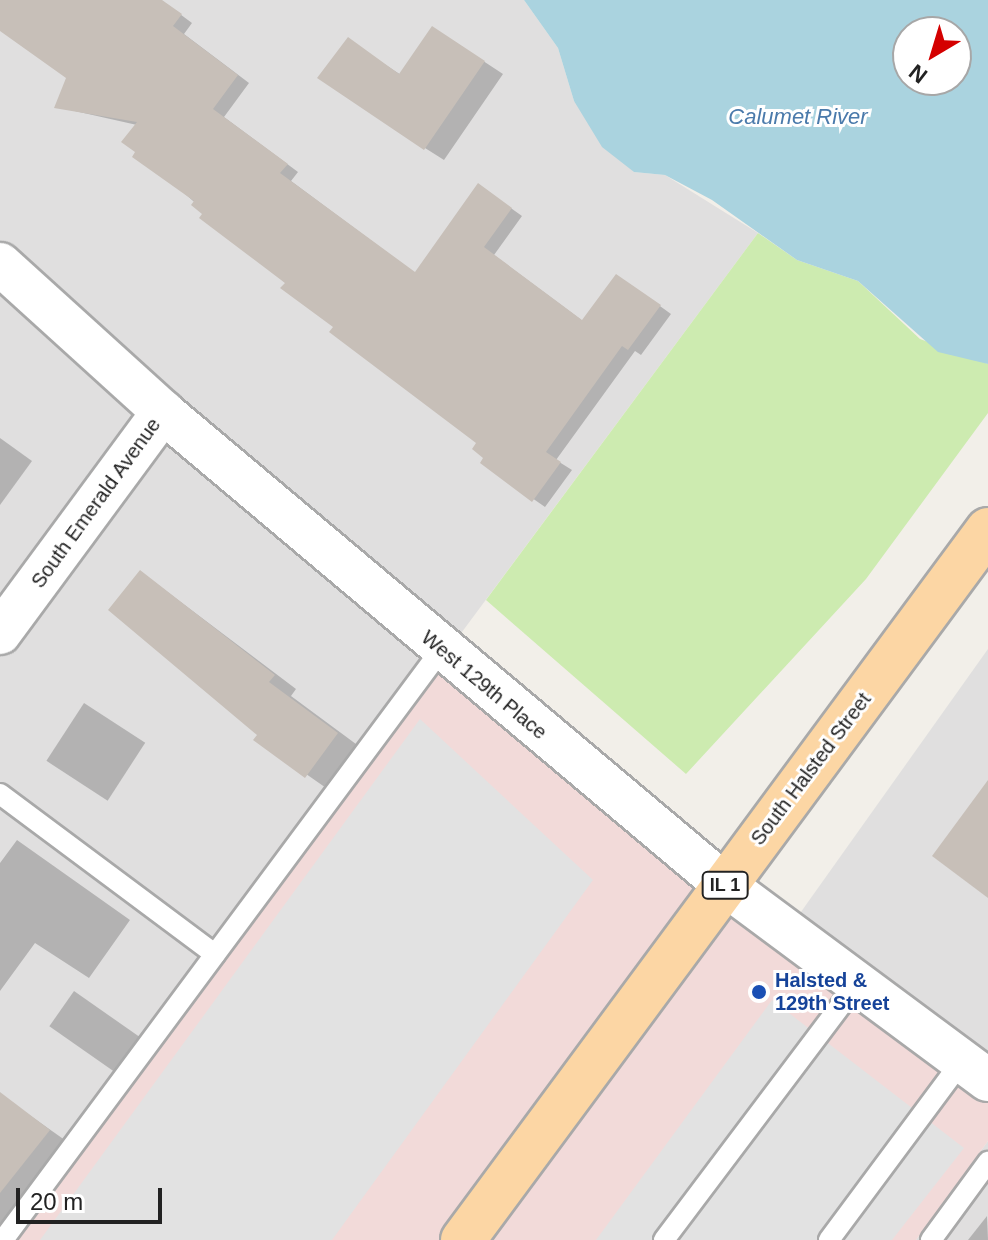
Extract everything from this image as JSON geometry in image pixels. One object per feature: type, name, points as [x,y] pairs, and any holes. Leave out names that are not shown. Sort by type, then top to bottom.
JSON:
[{"type":"main road","name":"South Halsted Street","points":[[463,1240],[988,530]]},
{"type":"street","name":"West 129th Place","points":[[0,264],[163,412],[441,650],[725,885],[975,1071]]},
{"type":"street","name":"South Emerald Avenue","points":[[0,633],[163,412]]},
{"type":"lane","points":[[3,1240],[441,650]]},
{"type":"lane","points":[[0,794],[215,954]]},
{"type":"lane","points":[[664,1240],[858,983]]},
{"type":"lane","points":[[829,1240],[975,1071]]},
{"type":"lane","points":[[931,1240],[988,1162]]},
{"type":"shaded area","points":[[0,0],[524,0],[558,48],[574,101],[634,172],[665,175],[758,233],[11,1240],[0,1240]]},
{"type":"shaded area","points":[[988,649],[988,1092],[781,940]]},
{"type":"shaded area","points":[[443,658],[988,1092],[988,1141],[916,1240],[11,1240]]},
{"type":"shaded area","points":[[420,719],[593,880],[332,1240],[40,1240]]},
{"type":"shaded area","points":[[772,1000],[964,1148],[892,1240],[596,1240]]},
{"type":"shaded area","points":[[988,1141],[988,1240],[916,1240]]},
{"type":"green space","points":[[758,233],[797,260],[858,281],[920,339],[988,364],[988,413],[866,579],[686,774],[486,600]]},
{"type":"water","name":"Calumet River","points":[[524,0],[988,0],[988,364],[938,352],[858,281],[797,260],[712,200],[665,175],[634,172],[602,147],[574,101],[558,48]]},
{"type":"building","points":[[0,0],[162,0],[182,14],[173,26],[238,75],[213,109],[288,164],[280,173],[415,272],[478,183],[512,208],[484,247],[582,320],[616,274],[661,305],[628,350],[622,346],[546,452],[561,462],[532,502],[480,463],[483,458],[472,449],[476,443],[329,332],[333,327],[280,288],[285,283],[199,218],[202,214],[191,205],[194,201],[132,157],[135,152],[121,142],[137,122],[54,108],[66,78],[0,31]]},
{"type":"building","points":[[432,26],[485,61],[424,150],[317,78],[348,37],[399,74]]},
{"type":"building","points":[[140,570],[275,675],[269,682],[338,733],[305,778],[253,740],[257,735],[108,610]]},
{"type":"building","points":[[988,780],[988,898],[932,856]]},
{"type":"building","points":[[0,1092],[50,1130],[0,1193]]},
{"type":"place","name":"Halsted & 129th Street","points":[[759,992]]}]
